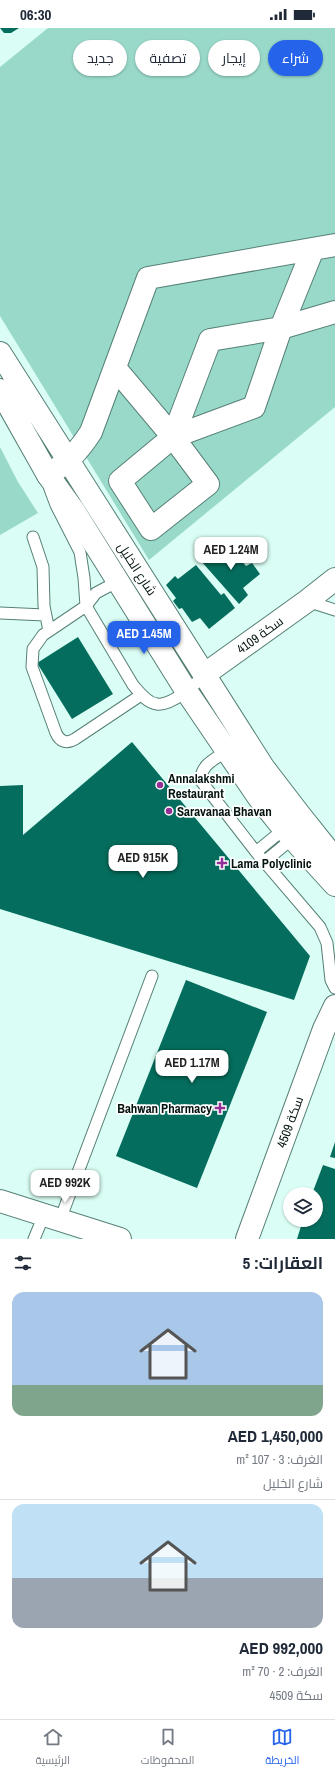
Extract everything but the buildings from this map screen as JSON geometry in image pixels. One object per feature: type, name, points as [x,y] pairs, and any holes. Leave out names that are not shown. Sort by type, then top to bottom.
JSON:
[{"type":"street","points":[[48,475],[68,462],[81,449],[91,432],[148,278],[335,245]]},
{"type":"street","points":[[173,437],[254,407],[281,328],[313,249]]},
{"type":"street","points":[[173,437],[210,340],[281,328],[335,312]]},
{"type":"street","name":"شارع الخليل","points":[[0,353],[68,462],[264,767],[335,859]]},
{"type":"street","points":[[115,368],[173,437]]},
{"type":"street","name":"شارع الخليل","points":[[0,390],[48,475],[66,499],[187,692],[259,798],[288,834],[335,885]]},
{"type":"street","name":"سكة 4109","points":[[205,674],[307,601],[335,579]]},
{"type":"street","name":"سكة 4509","points":[[247,1239],[324,1029],[335,1006]]},
{"type":"street","points":[[0,1201],[120,1239]]},
{"type":"lane","points":[[48,475],[52,496],[80,552],[86,606],[141,695],[75,740],[67,742],[58,738],[32,666],[33,649],[40,638],[86,606],[96,593],[103,588],[119,583],[136,584],[152,592]]},
{"type":"lane","points":[[33,537],[43,567],[45,614],[49,631]]},
{"type":"lane","points":[[307,601],[335,610]]},
{"type":"lane","points":[[0,613],[45,614]]},
{"type":"lane","name":"سكة 4109","points":[[141,695],[158,704],[166,703],[187,692],[205,674]]},
{"type":"lane","points":[[227,751],[206,765],[200,775],[204,787],[264,862],[320,927],[327,943],[331,980],[335,988]]},
{"type":"lane","points":[[256,852],[288,834]]},
{"type":"lane","points":[[264,862],[288,834]]},
{"type":"lane","points":[[34,1239],[52,1218],[152,976]]},
{"type":"green space","points":[[48,28],[335,28],[335,407],[149,560],[0,316],[0,67]]},
{"type":"green space","points":[[0,447],[18,482],[38,513],[0,535]]},
{"type":"place","name":"Annalakshmi Restaurant","points":[[160,785]]},
{"type":"place","name":"Saravanaa Bhavan","points":[[169,811]]},
{"type":"place","name":"Lama Polyclinic","points":[[222,863]]},
{"type":"place","name":"Bahwan Pharmacy","points":[[220,1108]]}]
